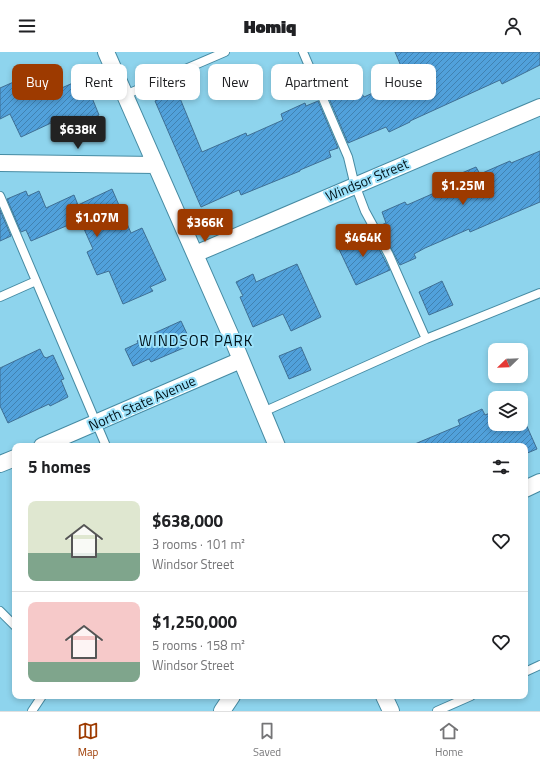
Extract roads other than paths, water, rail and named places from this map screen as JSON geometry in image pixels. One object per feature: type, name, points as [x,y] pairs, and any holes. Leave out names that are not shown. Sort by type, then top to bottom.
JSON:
[{"type":"street","points":[[106,52],[111,64]]},
{"type":"street","points":[[127,100],[276,443]]},
{"type":"street","name":"Windsor Street","points":[[195,254],[540,106]]},
{"type":"street","points":[[0,163],[156,165]]},
{"type":"street","name":"North State Avenue","points":[[49,443],[241,360]]},
{"type":"street","points":[[0,464],[12,459]]},
{"type":"street","points":[[528,488],[540,482]]},
{"type":"street","points":[[222,711],[230,699]]},
{"type":"street","points":[[385,699],[391,711]]},
{"type":"lane","points":[[127,94],[225,52]]},
{"type":"lane","points":[[303,52],[348,157],[355,186],[365,211],[389,255],[426,339]]},
{"type":"lane","points":[[0,196],[105,443]]},
{"type":"lane","points":[[0,297],[36,281]]},
{"type":"lane","points":[[263,412],[426,339],[540,293]]},
{"type":"lane","points":[[0,611],[12,623]]},
{"type":"lane","points":[[528,671],[540,666]]},
{"type":"lane","points":[[32,711],[40,699]]},
{"type":"lane","points":[[437,711],[464,699]]},
{"type":"district","name":"WINDSOR PARK","points":[[196,341]]}]
